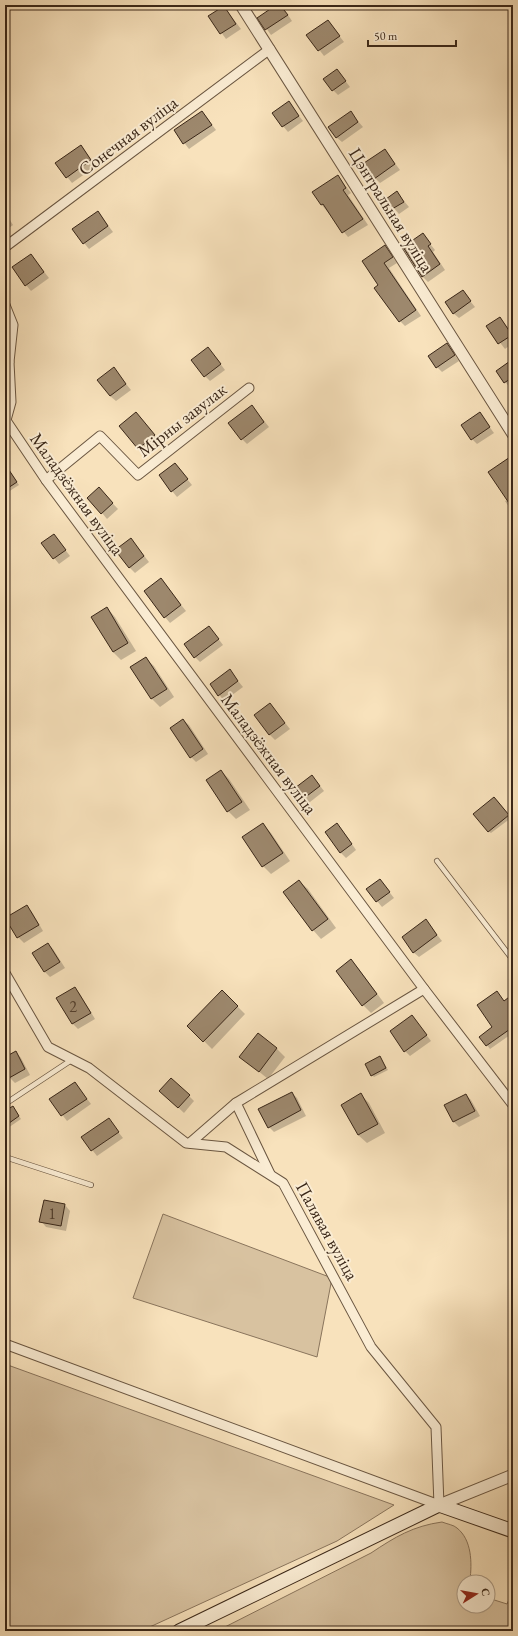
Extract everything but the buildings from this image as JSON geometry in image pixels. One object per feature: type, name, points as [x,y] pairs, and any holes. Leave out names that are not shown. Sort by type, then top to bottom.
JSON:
[{"type":"main road","points":[[179,1631],[439,1505],[513,1531]]},
{"type":"street","name":"Цэнтральная вуліца","points":[[241,5],[513,434]]},
{"type":"street","name":"Сонечная вуліца","points":[[5,247],[270,50]]},
{"type":"street","points":[[5,305],[13,326],[7,364],[11,402],[6,420]]},
{"type":"street","name":"Мірны завулак","points":[[46,480],[100,436],[138,475],[249,388]]},
{"type":"street","name":"Маладзёжная вуліца","points":[[6,420],[46,480],[424,989],[513,1105]]},
{"type":"street","name":"Палявая вуліца","points":[[5,973],[48,1047],[89,1068],[186,1143],[226,1147],[284,1183],[371,1347],[436,1427],[439,1505]]},
{"type":"street","points":[[190,1143],[236,1103],[424,989]]},
{"type":"street","points":[[236,1103],[270,1174]]},
{"type":"street","points":[[5,1344],[439,1505],[513,1475]]},
{"type":"lane","points":[[437,861],[513,960]]},
{"type":"lane","points":[[5,1104],[73,1059]]},
{"type":"lane","points":[[5,1157],[91,1185]]},
{"type":"shaded area","points":[[163,1214],[332,1278],[317,1357],[133,1298]]},
{"type":"shaded area","points":[[5,1364],[394,1505],[337,1541],[141,1631],[5,1631]]},
{"type":"shaded area","points":[[442,1522],[457,1528],[466,1539],[470,1552],[470,1574],[456,1574],[456,1614],[496,1614],[496,1601],[507,1604],[513,1591],[513,1631],[217,1631],[371,1553],[413,1529]]}]
